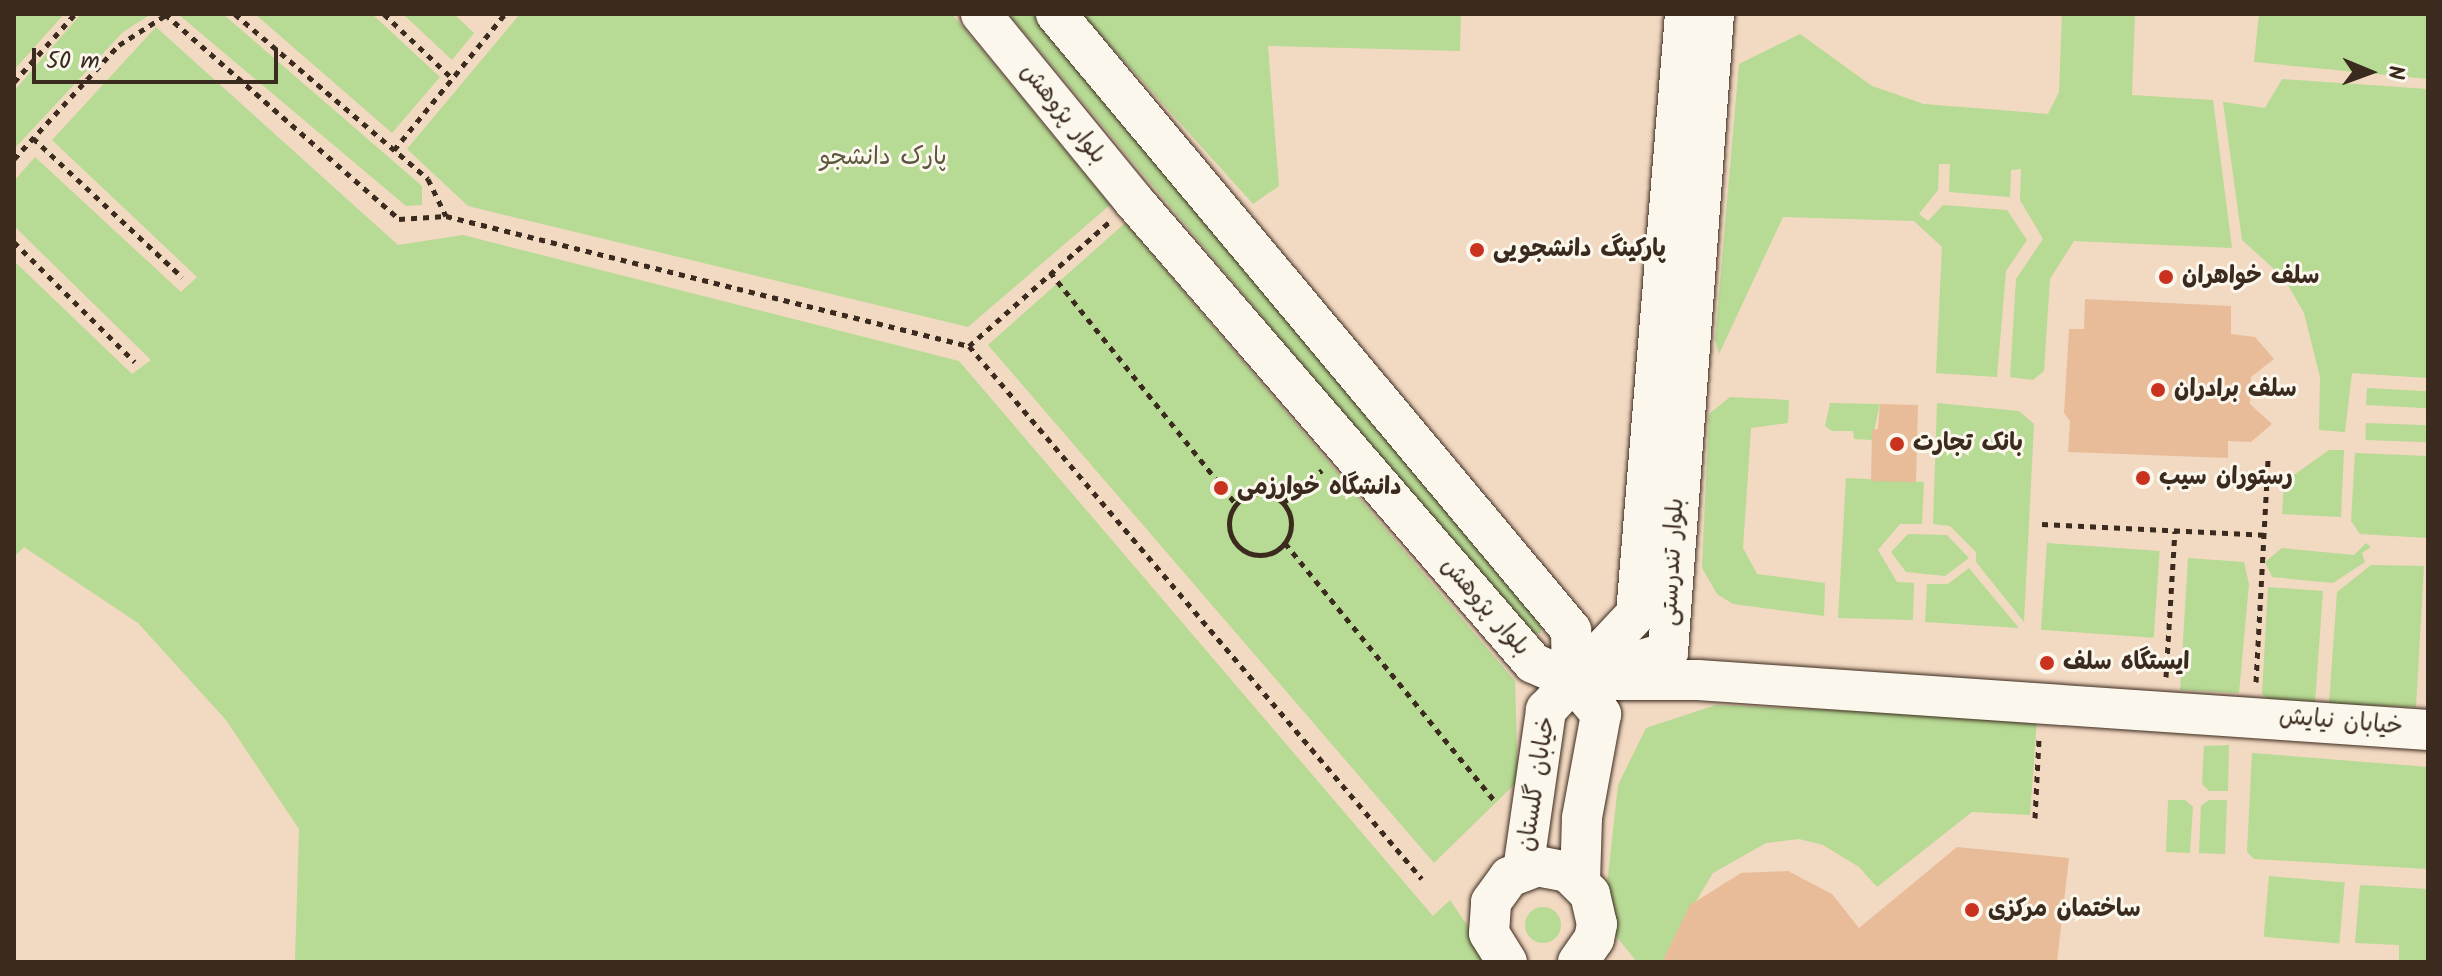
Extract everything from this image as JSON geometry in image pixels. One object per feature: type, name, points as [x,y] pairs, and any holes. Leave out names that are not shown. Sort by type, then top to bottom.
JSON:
[{"type":"lane","name":"بلوار پژوهش","points":[[981,14],[1134,201],[1533,663],[1572,680],[1571,630],[1056,14]]},
{"type":"lane","name":"بلوار تندرستی","points":[[1572,680],[1636,614],[1685,14]]},
{"type":"lane","name":"بلوار تندرستی","points":[[1572,680],[1668,652],[1714,14]]},
{"type":"lane","name":"خیابان نیایش","points":[[1572,680],[1698,680],[2254,715],[2428,730]]},
{"type":"lane","name":"خیابان گلستان","points":[[1523,870],[1546,710],[1572,680],[1601,714],[1582,818],[1580,881]]},
{"type":"lane","points":[[1505,961],[1489,933],[1491,902],[1509,877],[1523,870],[1553,867],[1580,881],[1590,894],[1597,924],[1594,939],[1578,962]]},
{"type":"path","points":[[14,82],[75,14]]},
{"type":"path","points":[[14,159],[119,45],[166,14],[399,219],[446,216],[969,346],[1422,879]]},
{"type":"path","points":[[235,14],[428,179],[446,216]]},
{"type":"path","points":[[384,14],[452,78]]},
{"type":"path","points":[[394,150],[505,14]]},
{"type":"path","points":[[33,138],[182,277]]},
{"type":"path","points":[[969,346],[1134,201]]},
{"type":"path","points":[[14,242],[135,362]]},
{"type":"path","points":[[1050,272],[1236,504]]},
{"type":"path","points":[[2254,715],[2268,457]]},
{"type":"path","points":[[1283,503],[1330,463]]},
{"type":"path","points":[[1256,493],[1283,503],[1291,519],[1285,543],[1264,555],[1241,549],[1229,528],[1236,504],[1256,493]]},
{"type":"path","points":[[2042,524],[2264,535]]},
{"type":"path","points":[[2164,709],[2175,531]]},
{"type":"path","points":[[1285,543],[1499,805]]},
{"type":"path","points":[[2035,818],[2041,702]]},
{"type":"shaded area","name":"دانشگاه خوارزمی","points":[[14,14],[2428,14],[2428,962],[14,962]]},
{"type":"green space","points":[[14,14],[64,14],[14,70]]},
{"type":"green space","points":[[81,14],[148,16],[123,32],[14,149],[14,91]]},
{"type":"green space","points":[[178,14],[223,14],[422,186],[422,205],[406,206]]},
{"type":"green space","points":[[255,14],[372,14],[440,77],[392,133]]},
{"type":"green space","points":[[403,14],[454,14],[474,33],[452,60]]},
{"type":"green space","name":"پارک دانشجو","points":[[520,14],[952,14],[1110,205],[968,327],[468,206],[407,149]]},
{"type":"green space","points":[[1009,14],[1036,14],[1541,619],[1541,633],[1527,633]]},
{"type":"green space","points":[[1082,14],[1461,14],[1460,51],[1268,46],[1279,186],[1253,204]]},
{"type":"green space","points":[[2062,14],[2135,14],[2132,95],[2213,100],[2232,248],[2074,241],[2050,279],[2044,371],[2033,380],[2010,377],[2016,279],[2043,239],[2020,200],[2021,169],[2011,170],[2010,197],[1949,192],[1950,164],[1939,164],[1938,190],[1919,214],[1928,221],[1943,205],[2007,210],[2027,240],[2006,271],[1997,377],[1936,373],[1942,247],[1914,221],[1783,217],[1719,354],[1715,340],[1739,64],[1800,34],[1872,86],[1924,104],[2048,114],[2059,92]]},
{"type":"green space","points":[[2259,14],[2428,14],[2428,79],[2254,62]]},
{"type":"green space","points":[[156,27],[398,245],[463,235],[959,361],[1433,916],[1450,900],[1482,947],[1482,962],[295,962],[299,829],[226,720],[138,623],[24,547],[14,557],[14,261],[132,374],[151,360],[14,226],[14,181],[35,157],[181,292],[197,277],[52,140]]},
{"type":"green space","points":[[2282,79],[2428,89],[2428,378],[2352,373],[2345,432],[2319,430],[2320,377],[2304,313],[2284,278],[2242,240],[2223,102],[2265,108]]},
{"type":"green space","points":[[1125,223],[1515,681],[1518,781],[1434,863],[988,345]]},
{"type":"green space","points":[[2367,388],[2428,391],[2427,408],[2366,405]]},
{"type":"green space","points":[[1730,397],[1789,400],[1788,423],[1751,428],[1743,548],[1757,574],[1825,583],[1824,616],[1733,604],[1717,594],[1702,568],[1709,414]]},
{"type":"green space","points":[[1830,403],[1880,404],[1872,440],[1854,439],[1853,431],[1832,431],[1825,426]]},
{"type":"green space","points":[[1937,403],[2019,411],[2034,424],[2024,622],[1976,562],[1976,552],[1950,526],[1933,524]]},
{"type":"green space","points":[[2366,423],[2428,425],[2427,442],[2365,440]]},
{"type":"green space","points":[[2329,450],[2344,450],[2341,517],[2282,514],[2284,482]]},
{"type":"green space","points":[[2355,453],[2428,456],[2428,538],[2360,534],[2351,521]]},
{"type":"green space","points":[[1846,478],[1924,482],[1922,524],[1900,524],[1878,550],[1897,582],[1914,583],[1913,620],[1838,618]]},
{"type":"green space","points":[[1908,534],[1947,535],[1969,558],[1945,576],[1906,572],[1891,552]]},
{"type":"green space","points":[[2047,543],[2160,551],[2154,638],[2041,630]]},
{"type":"green space","points":[[2366,543],[2371,547],[2362,553],[2365,562],[2333,583],[2272,577],[2265,562],[2282,548],[2354,555]]},
{"type":"green space","points":[[2188,558],[2244,562],[2249,584],[2239,693],[2180,690]]},
{"type":"green space","points":[[2371,565],[2424,566],[2416,707],[2329,704],[2337,592]]},
{"type":"green space","points":[[1969,568],[2019,628],[1925,622],[1927,584],[1948,584]]},
{"type":"green space","points":[[2268,587],[2323,591],[2315,703],[2270,701],[2262,694]]},
{"type":"green space","points":[[1716,705],[2037,719],[2030,815],[1972,812],[1877,887],[1859,867],[1823,845],[1799,839],[1766,843],[1713,873],[1695,903],[1694,962],[1637,962],[1603,920],[1618,785],[1646,728]]},
{"type":"green space","points":[[2229,745],[2228,791],[2209,791],[2202,784],[2204,746]]},
{"type":"green space","points":[[2252,753],[2428,767],[2428,869],[2254,859],[2247,852]]},
{"type":"green space","points":[[2168,800],[2185,800],[2193,807],[2190,853],[2166,852]]},
{"type":"green space","points":[[2209,800],[2227,800],[2225,854],[2199,853],[2201,806]]},
{"type":"green space","points":[[2269,876],[2345,883],[2339,943],[2264,937]]},
{"type":"green space","points":[[2360,885],[2428,889],[2428,962],[2399,962],[2399,945],[2355,943]]},
{"type":"green space","points":[[1543,907],[1555,913],[1561,925],[1555,937],[1543,943],[1531,937],[1525,925],[1531,913]]},
{"type":"building","name":"سلف برادران","points":[[2085,299],[2231,306],[2231,334],[2255,337],[2274,359],[2251,377],[2250,404],[2272,424],[2251,442],[2228,441],[2228,458],[2068,452],[2070,421],[2064,413],[2069,329],[2084,329]]},
{"type":"building","points":[[1880,404],[1918,405],[1916,482],[1871,481],[1872,430],[1878,429]]},
{"type":"building","name":"ساختمان مرکزی","points":[[1957,847],[2069,858],[2057,962],[1662,962],[1690,905],[1741,873],[1788,871],[1832,894],[1859,928]]},
{"type":"place","name":"پارکینگ دانشجویی","points":[[1477,250]]},
{"type":"place","name":"سلف خواهران","points":[[2166,277]]},
{"type":"place","name":"سلف برادران","points":[[2158,390]]},
{"type":"place","name":"بانک تجارت","points":[[1897,444]]},
{"type":"place","name":"رستوران سیب","points":[[2143,478]]},
{"type":"place","name":"دانشگاه خوارزمی","points":[[1221,488]]},
{"type":"place","name":"ایستگاه سلف","points":[[2047,663]]},
{"type":"place","name":"ساختمان مرکزی","points":[[1972,910]]}]
